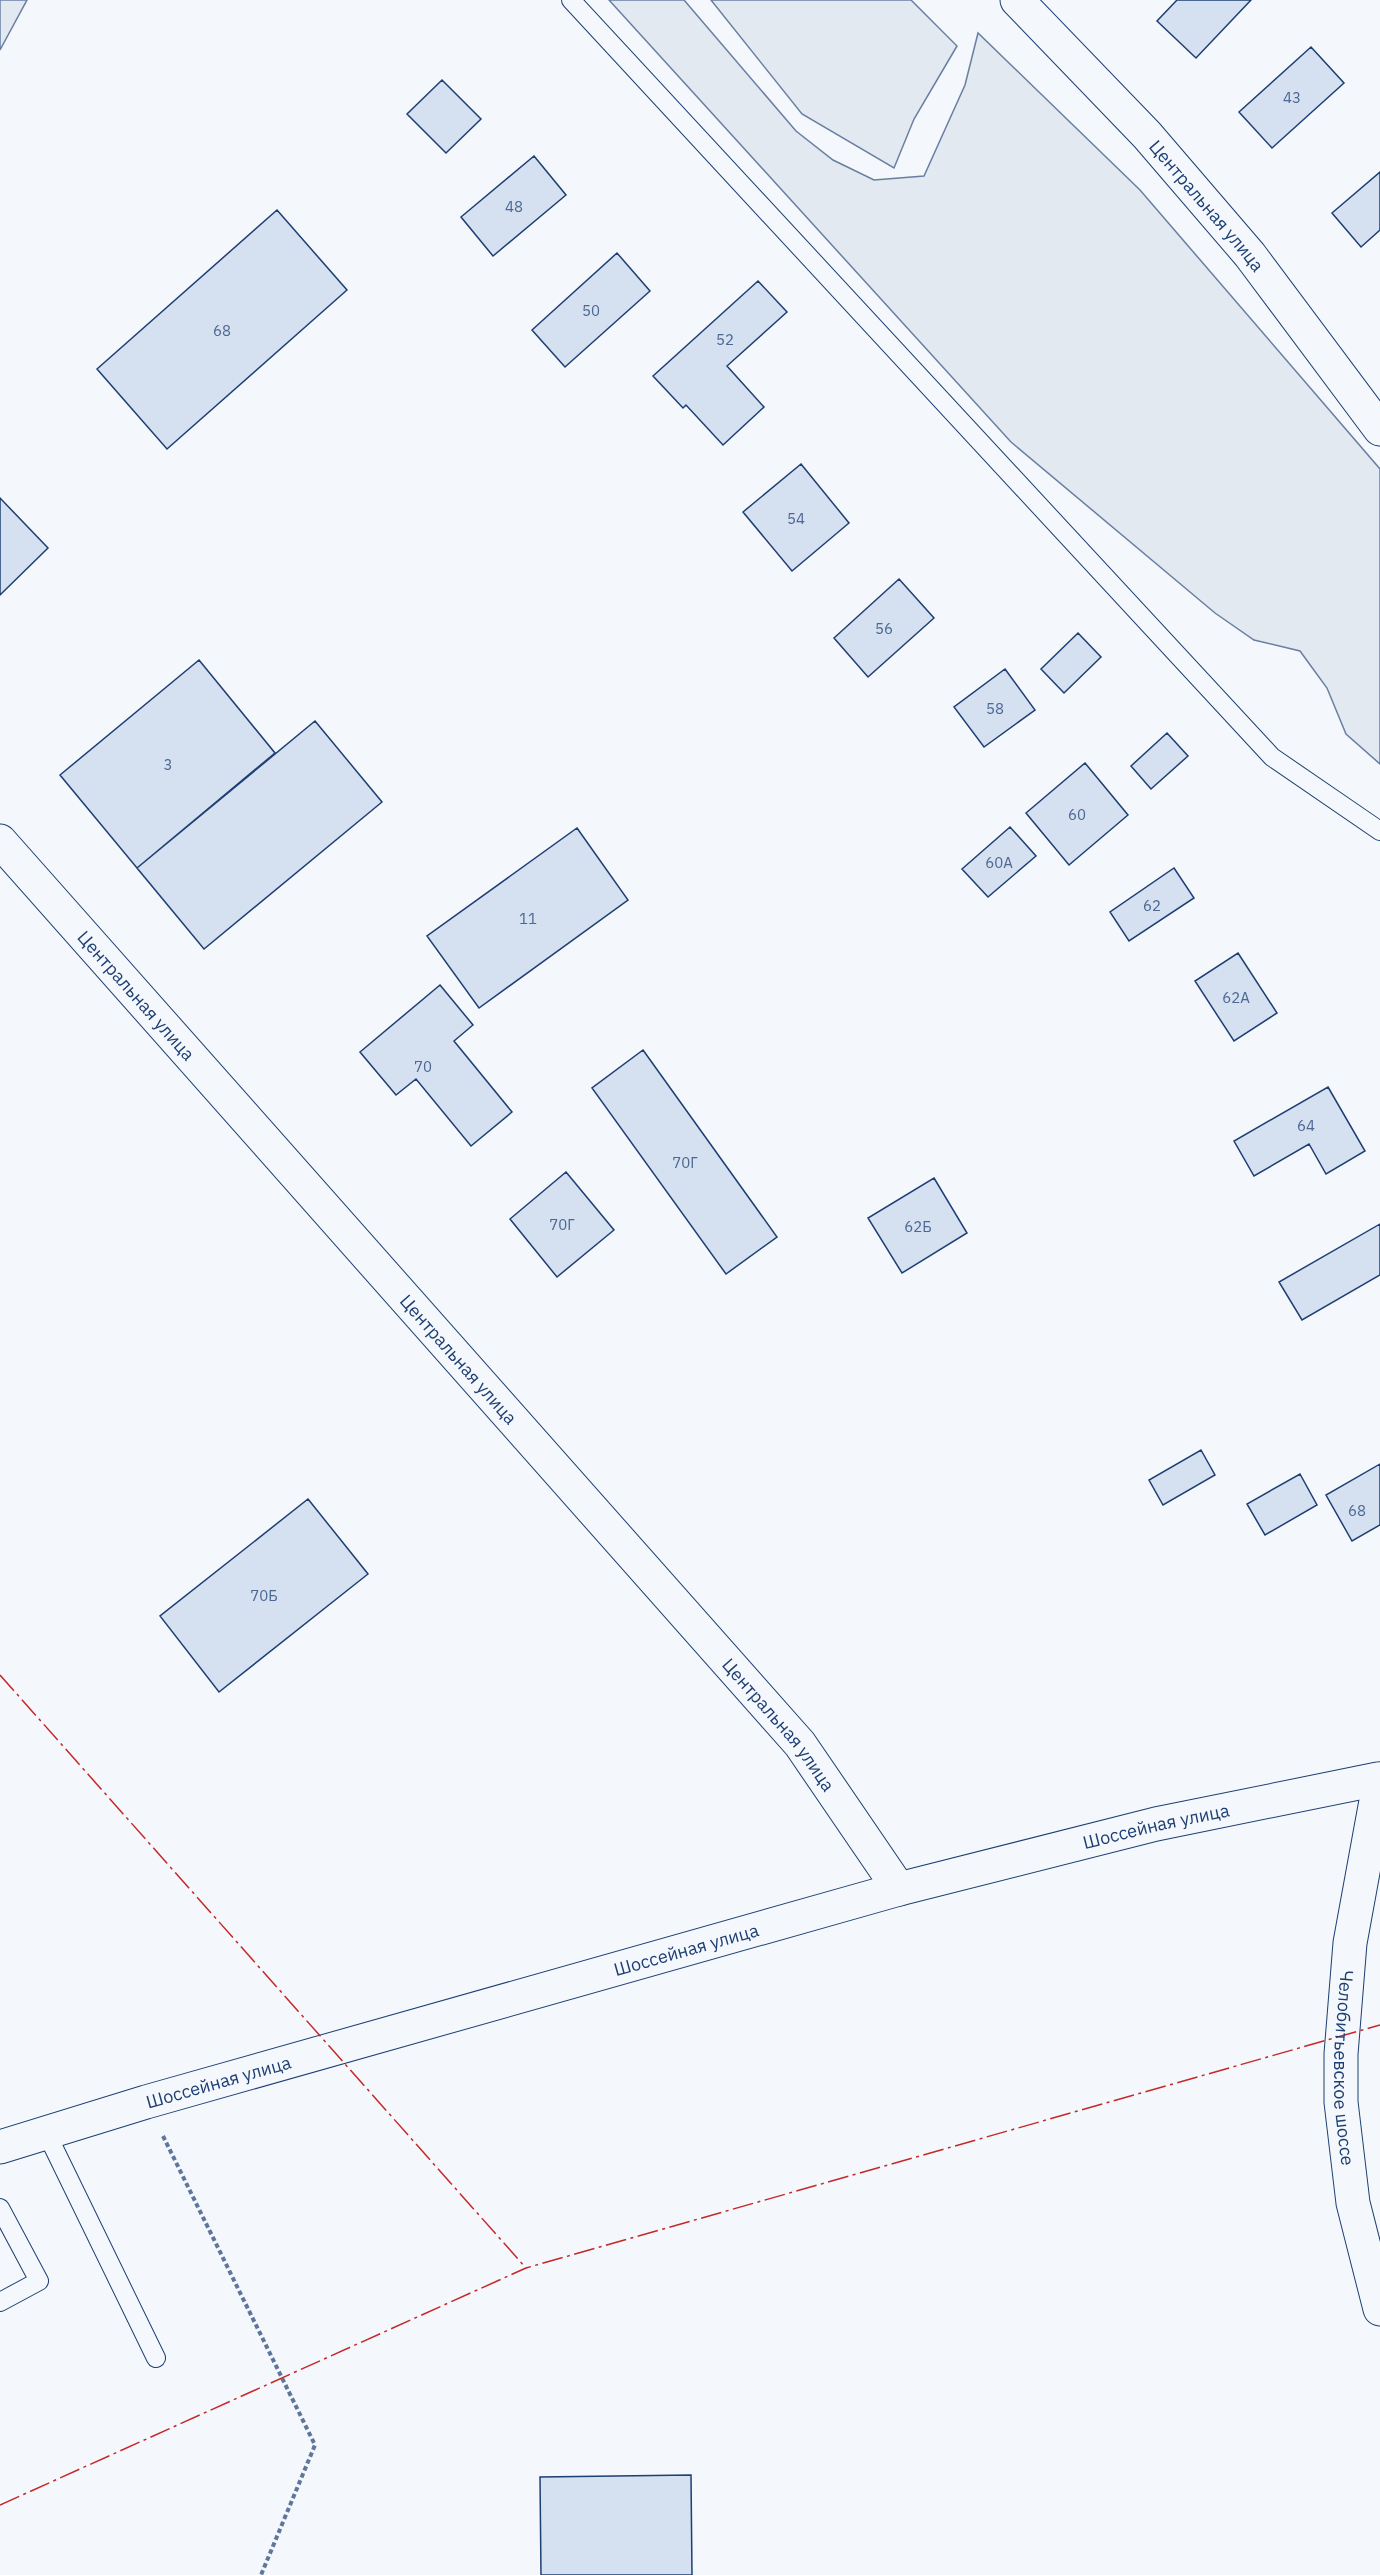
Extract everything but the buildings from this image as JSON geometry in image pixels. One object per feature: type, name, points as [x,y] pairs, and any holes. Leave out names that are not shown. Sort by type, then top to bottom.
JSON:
[{"type":"street","name":"Центральная улица","points":[[1017,0],[1147,135],[1250,255],[1380,429]]},
{"type":"street","name":"Центральная улица","points":[[0,841],[800,1744],[899,1889]]},
{"type":"street","name":"Шоссейная улица","points":[[0,2148],[146,2102],[899,1889],[1156,1824],[1379,1776]]},
{"type":"street","name":"Челобитьевское шоссе","points":[[1379,1776],[1352,1933],[1341,2054],[1345,2150],[1365,2251],[1380,2309]]},
{"type":"street","name":"Челобитьевское шоссе","points":[[1365,2251],[1380,2292]]},
{"type":"lane","points":[[572,0],[1272,757],[1380,831]]},
{"type":"lane","points":[[46,2132],[156,2358]]},
{"type":"lane","points":[[0,2208],[39,2280],[0,2302]]},
{"type":"path","points":[[146,2102],[315,2445],[261,2575]]},
{"type":"shaded area","points":[[0,0],[27,0],[0,50]]},
{"type":"shaded area","points":[[609,0],[684,0],[796,131],[833,160],[874,180],[924,176],[965,85],[978,33],[1140,190],[1380,469],[1380,764],[1346,734],[1327,688],[1300,651],[1254,640],[1215,613],[1011,442]]},
{"type":"shaded area","points":[[711,0],[911,0],[957,46],[914,119],[894,168],[802,114]]},
{"type":"power","points":[[0,1675],[526,2268]]},
{"type":"power","points":[[0,2505],[526,2268],[1380,2025]]}]
